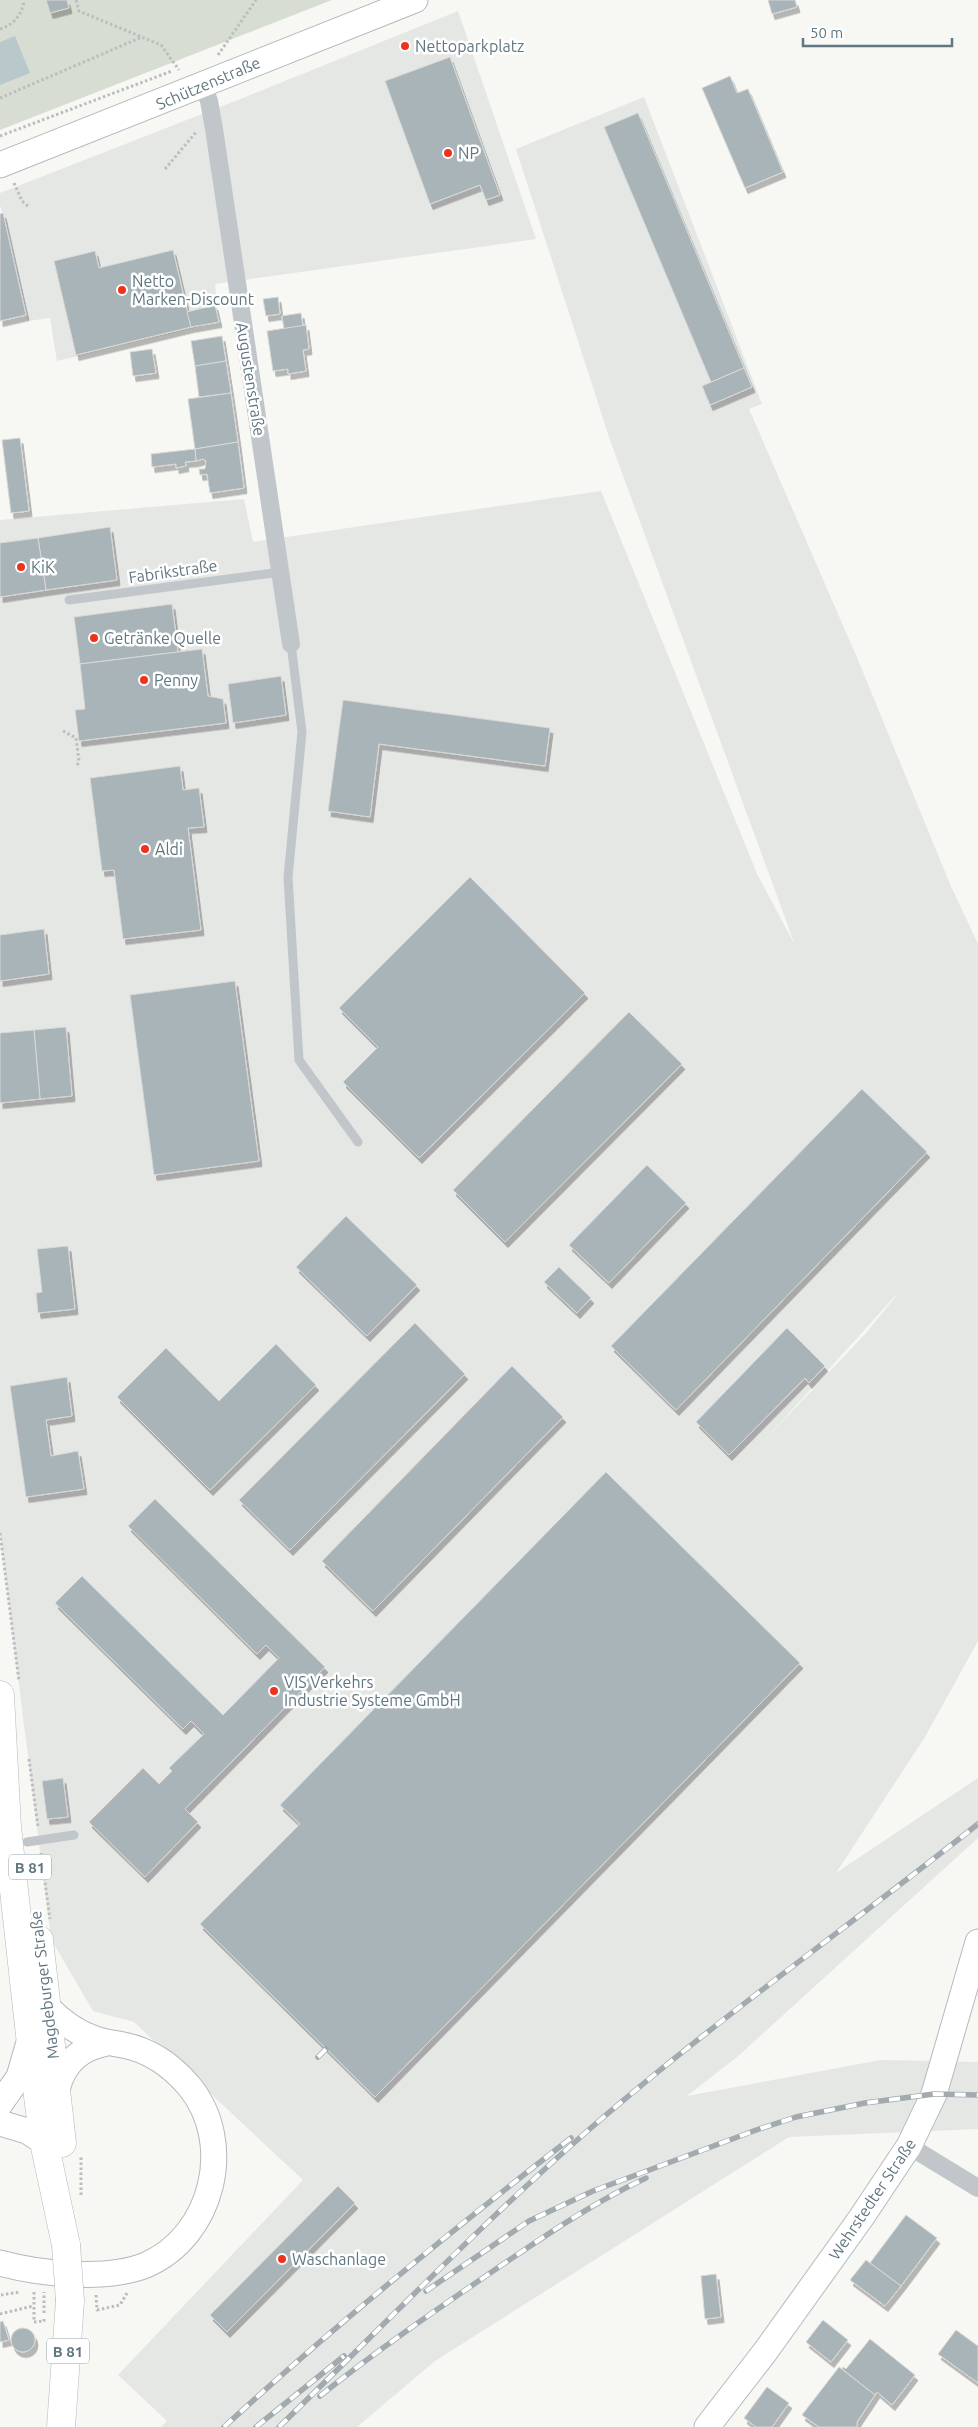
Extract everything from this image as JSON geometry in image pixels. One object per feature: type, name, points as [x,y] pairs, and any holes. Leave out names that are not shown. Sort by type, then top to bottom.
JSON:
[{"type":"main road","name":"Magdeburger Straße","points":[[10,1693],[3,1729],[7,1828],[44,2142],[66,2245]]},
{"type":"main road","name":"Magdeburger Straße","points":[[3,1729],[33,1841],[47,2006],[57,2090],[70,2301],[62,2414]]},
{"type":"street","name":"Schützenstraße","points":[[7,174],[195,76],[415,0]]},
{"type":"street","name":"Augustenstraße","points":[[195,76],[209,101],[291,644]]},
{"type":"street","name":"Wehrstedter Straße","points":[[706,2427],[766,2352],[909,2146],[934,2094],[972,1985],[978,1942]]},
{"type":"street","points":[[0,2263],[43,2272],[71,2274],[99,2273],[144,2266],[174,2247],[197,2221],[211,2188],[214,2152],[211,2134],[199,2102],[191,2088],[167,2065],[138,2050],[106,2043],[68,2025],[47,2006]]},
{"type":"street","points":[[0,2104],[18,2077],[24,2064],[30,2034]]},
{"type":"street","points":[[57,2090],[64,2070],[76,2055],[85,2049],[106,2043]]},
{"type":"street","points":[[0,2123],[27,2131],[44,2142]]},
{"type":"street","points":[[909,2146],[978,2188]]},
{"type":"lane","name":"Fabrikstraße","points":[[69,600],[281,572]]},
{"type":"lane","points":[[291,644],[302,732],[288,877],[299,1060],[358,1142]]},
{"type":"lane","points":[[33,1841],[74,1835]]},
{"type":"path","points":[[0,29],[10,25],[18,18],[24,0]]},
{"type":"path","points":[[76,0],[79,10],[161,45],[178,70],[195,76]]},
{"type":"path","points":[[215,58],[256,0]]},
{"type":"path","points":[[0,98],[143,36]]},
{"type":"path","points":[[0,136],[163,73],[178,70],[195,76]]},
{"type":"path","points":[[165,169],[197,131],[213,125]]},
{"type":"path","points":[[7,174],[22,201],[29,207]]},
{"type":"path","points":[[63,731],[76,738],[79,761],[77,766]]},
{"type":"path","points":[[0,1534],[10,1693]]},
{"type":"path","points":[[28,1750],[33,1841],[51,1927]]},
{"type":"path","points":[[81,2154],[81,2199]]},
{"type":"path","points":[[35,2289],[34,2322],[44,2321]]},
{"type":"path","points":[[44,2292],[44,2309]]},
{"type":"path","points":[[96,2292],[96,2310],[120,2305]]},
{"type":"path","points":[[0,2314],[33,2306]]},
{"type":"shaded area","points":[[0,0],[332,0],[0,130]]},
{"type":"shaded area","points":[[458,11],[536,239],[215,284],[219,322],[57,361],[50,318],[28,321],[0,205],[0,193]]},
{"type":"shaded area","points":[[15,36],[30,73],[0,85],[0,42]]},
{"type":"shaded area","points":[[644,97],[762,404],[749,409],[858,660],[950,884],[978,944],[978,1641],[925,1737],[836,1873],[978,1778],[978,1838],[737,2057],[687,2096],[881,2060],[978,2062],[978,2129],[789,2137],[435,2361],[357,2427],[161,2427],[167,2421],[118,2375],[303,2180],[134,2022],[93,2011],[51,1939],[0,1534],[0,520],[244,499],[253,542],[601,491],[758,876],[795,945],[610,440],[516,149]],"holes":[[[897,1295],[866,1333],[761,1444]]]},
{"type":"building","points":[[46,0],[67,0],[69,8],[50,13]]},
{"type":"building","points":[[768,0],[795,0],[797,7],[772,14]]},
{"type":"building","name":"NP","points":[[450,57],[500,195],[486,200],[480,185],[430,204],[385,81]]},
{"type":"building","points":[[730,76],[737,93],[748,89],[783,172],[745,188],[702,88]]},
{"type":"building","points":[[638,113],[744,368],[711,382],[604,127]]},
{"type":"building","points":[[3,213],[26,315],[0,321],[0,214]]},
{"type":"building","name":"Netto Marken-Discount","points":[[173,250],[191,327],[76,355],[54,261],[95,251],[99,268]]},
{"type":"building","points":[[278,297],[280,314],[266,316],[263,299]]},
{"type":"building","points":[[215,305],[219,322],[191,327],[187,312]]},
{"type":"building","points":[[301,313],[303,326],[284,329],[282,316]]},
{"type":"building","points":[[306,325],[309,349],[303,350],[306,371],[288,374],[288,369],[273,371],[267,331]]},
{"type":"building","points":[[222,336],[226,361],[195,366],[191,341]]},
{"type":"building","points":[[152,349],[156,373],[133,376],[130,352]]},
{"type":"building","points":[[226,361],[231,393],[199,397],[195,366]]},
{"type":"building","points":[[744,368],[752,387],[710,405],[702,386]]},
{"type":"building","points":[[231,393],[238,442],[195,449],[188,399]]},
{"type":"building","points":[[20,438],[29,511],[11,513],[2,440]]},
{"type":"building","points":[[238,442],[244,488],[210,493],[207,474],[200,475],[199,469],[205,469],[206,461],[203,459],[196,461],[195,449]]},
{"type":"building","points":[[195,449],[196,461],[185,462],[186,466],[176,468],[176,464],[152,467],[151,454]]},
{"type":"building","points":[[110,527],[117,580],[46,590],[38,538]]},
{"type":"building","name":"KiK","points":[[38,538],[46,590],[0,597],[0,543]]},
{"type":"building","points":[[172,604],[178,652],[80,664],[74,617]]},
{"type":"building","name":"Penny","points":[[202,649],[208,696],[223,699],[226,723],[79,741],[75,710],[85,709],[80,664]]},
{"type":"building","points":[[281,676],[286,715],[233,723],[228,684]]},
{"type":"building","points":[[343,700],[550,728],[545,766],[379,744],[370,817],[328,811]]},
{"type":"building","name":"Aldi","points":[[180,766],[183,790],[199,788],[204,827],[188,828],[201,930],[123,939],[114,870],[102,871],[90,778]]},
{"type":"building","points":[[470,877],[585,993],[419,1158],[343,1082],[378,1047],[339,1008]]},
{"type":"building","points":[[44,929],[49,974],[0,981],[0,935]]},
{"type":"building","points":[[235,981],[259,1161],[154,1175],[130,995]]},
{"type":"building","points":[[629,1012],[682,1064],[505,1242],[453,1190]]},
{"type":"building","points":[[66,1027],[72,1096],[40,1099],[34,1030]]},
{"type":"building","points":[[34,1030],[40,1099],[0,1103],[0,1033]]},
{"type":"building","points":[[862,1089],[927,1152],[676,1410],[611,1346]]},
{"type":"building","points":[[647,1165],[686,1203],[609,1283],[569,1245]]},
{"type":"building","points":[[346,1216],[417,1285],[367,1336],[296,1267]]},
{"type":"building","points":[[68,1246],[75,1309],[38,1313],[36,1293],[42,1292],[37,1249]]},
{"type":"building","points":[[559,1267],[591,1298],[577,1313],[544,1282]]},
{"type":"building","points":[[415,1323],[465,1374],[290,1550],[239,1500]]},
{"type":"building","points":[[787,1328],[825,1366],[809,1383],[805,1378],[729,1455],[696,1422]]},
{"type":"building","points":[[276,1344],[316,1385],[210,1490],[117,1397],[166,1348],[219,1401]]},
{"type":"building","points":[[512,1366],[563,1417],[373,1611],[322,1561]]},
{"type":"building","points":[[67,1377],[72,1416],[46,1420],[51,1456],[78,1451],[84,1489],[26,1497],[10,1386]]},
{"type":"building","points":[[606,1472],[800,1663],[375,2097],[200,1924],[300,1824],[280,1805]]},
{"type":"building","name":"VIS Verkehrs Industrie Systeme GmbH","points":[[155,1499],[325,1667],[185,1809],[198,1822],[145,1877],[89,1822],[143,1768],[159,1784],[172,1771],[169,1768],[204,1734],[191,1721],[183,1729],[55,1603],[82,1576],[223,1715],[279,1658],[266,1645],[257,1654],[128,1526]]},
{"type":"building","points":[[63,1778],[68,1817],[47,1819],[42,1781]]},
{"type":"building","name":"Waschanlage","points":[[338,2186],[355,2203],[227,2332],[210,2315]]},
{"type":"building","points":[[906,2215],[937,2238],[901,2286],[870,2263]]},
{"type":"building","points":[[866,2260],[901,2286],[885,2306],[850,2280]]},
{"type":"building","points":[[716,2274],[721,2317],[705,2319],[701,2276]]},
{"type":"building","points":[[823,2320],[848,2340],[831,2362],[806,2342]]},
{"type":"building","points":[[3,2321],[9,2340],[0,2342],[0,2322]]},
{"type":"building","points":[[18,2328],[28,2328],[35,2335],[35,2345],[28,2352],[18,2352],[11,2345],[11,2335]]},
{"type":"building","points":[[956,2330],[978,2346],[978,2383],[938,2354]]},
{"type":"building","points":[[870,2339],[915,2375],[892,2405],[877,2392],[875,2395],[842,2369],[843,2367],[846,2369]]},
{"type":"building","points":[[839,2367],[875,2395],[857,2422],[857,2427],[819,2427],[802,2415]]},
{"type":"building","points":[[767,2387],[789,2403],[772,2427],[756,2427],[744,2418]]},
{"type":"railway","points":[[279,2427],[468,2242],[584,2134],[729,2015],[978,1824]]},
{"type":"railway","points":[[318,2057],[326,2049]]},
{"type":"railway","points":[[426,2291],[529,2221],[593,2191],[759,2129],[796,2117],[865,2103],[934,2094],[978,2095]]},
{"type":"railway","points":[[224,2427],[394,2279],[571,2138]]},
{"type":"railway","points":[[320,2396],[407,2331],[533,2244],[569,2220],[646,2178]]},
{"type":"railway","points":[[256,2427],[344,2356]]},
{"type":"place","name":"Nettoparkplatz","points":[[405,46]]},
{"type":"place","name":"NP","points":[[448,153]]},
{"type":"place","name":"Netto Marken-Discount","points":[[122,290]]},
{"type":"place","name":"KiK","points":[[21,567]]},
{"type":"place","name":"Getränke Quelle","points":[[94,638]]},
{"type":"place","name":"Penny","points":[[144,680]]},
{"type":"place","name":"Aldi","points":[[145,849]]},
{"type":"place","name":"VIS Verkehrs Industrie Systeme GmbH","points":[[274,1691]]},
{"type":"place","name":"Waschanlage","points":[[282,2259]]}]
